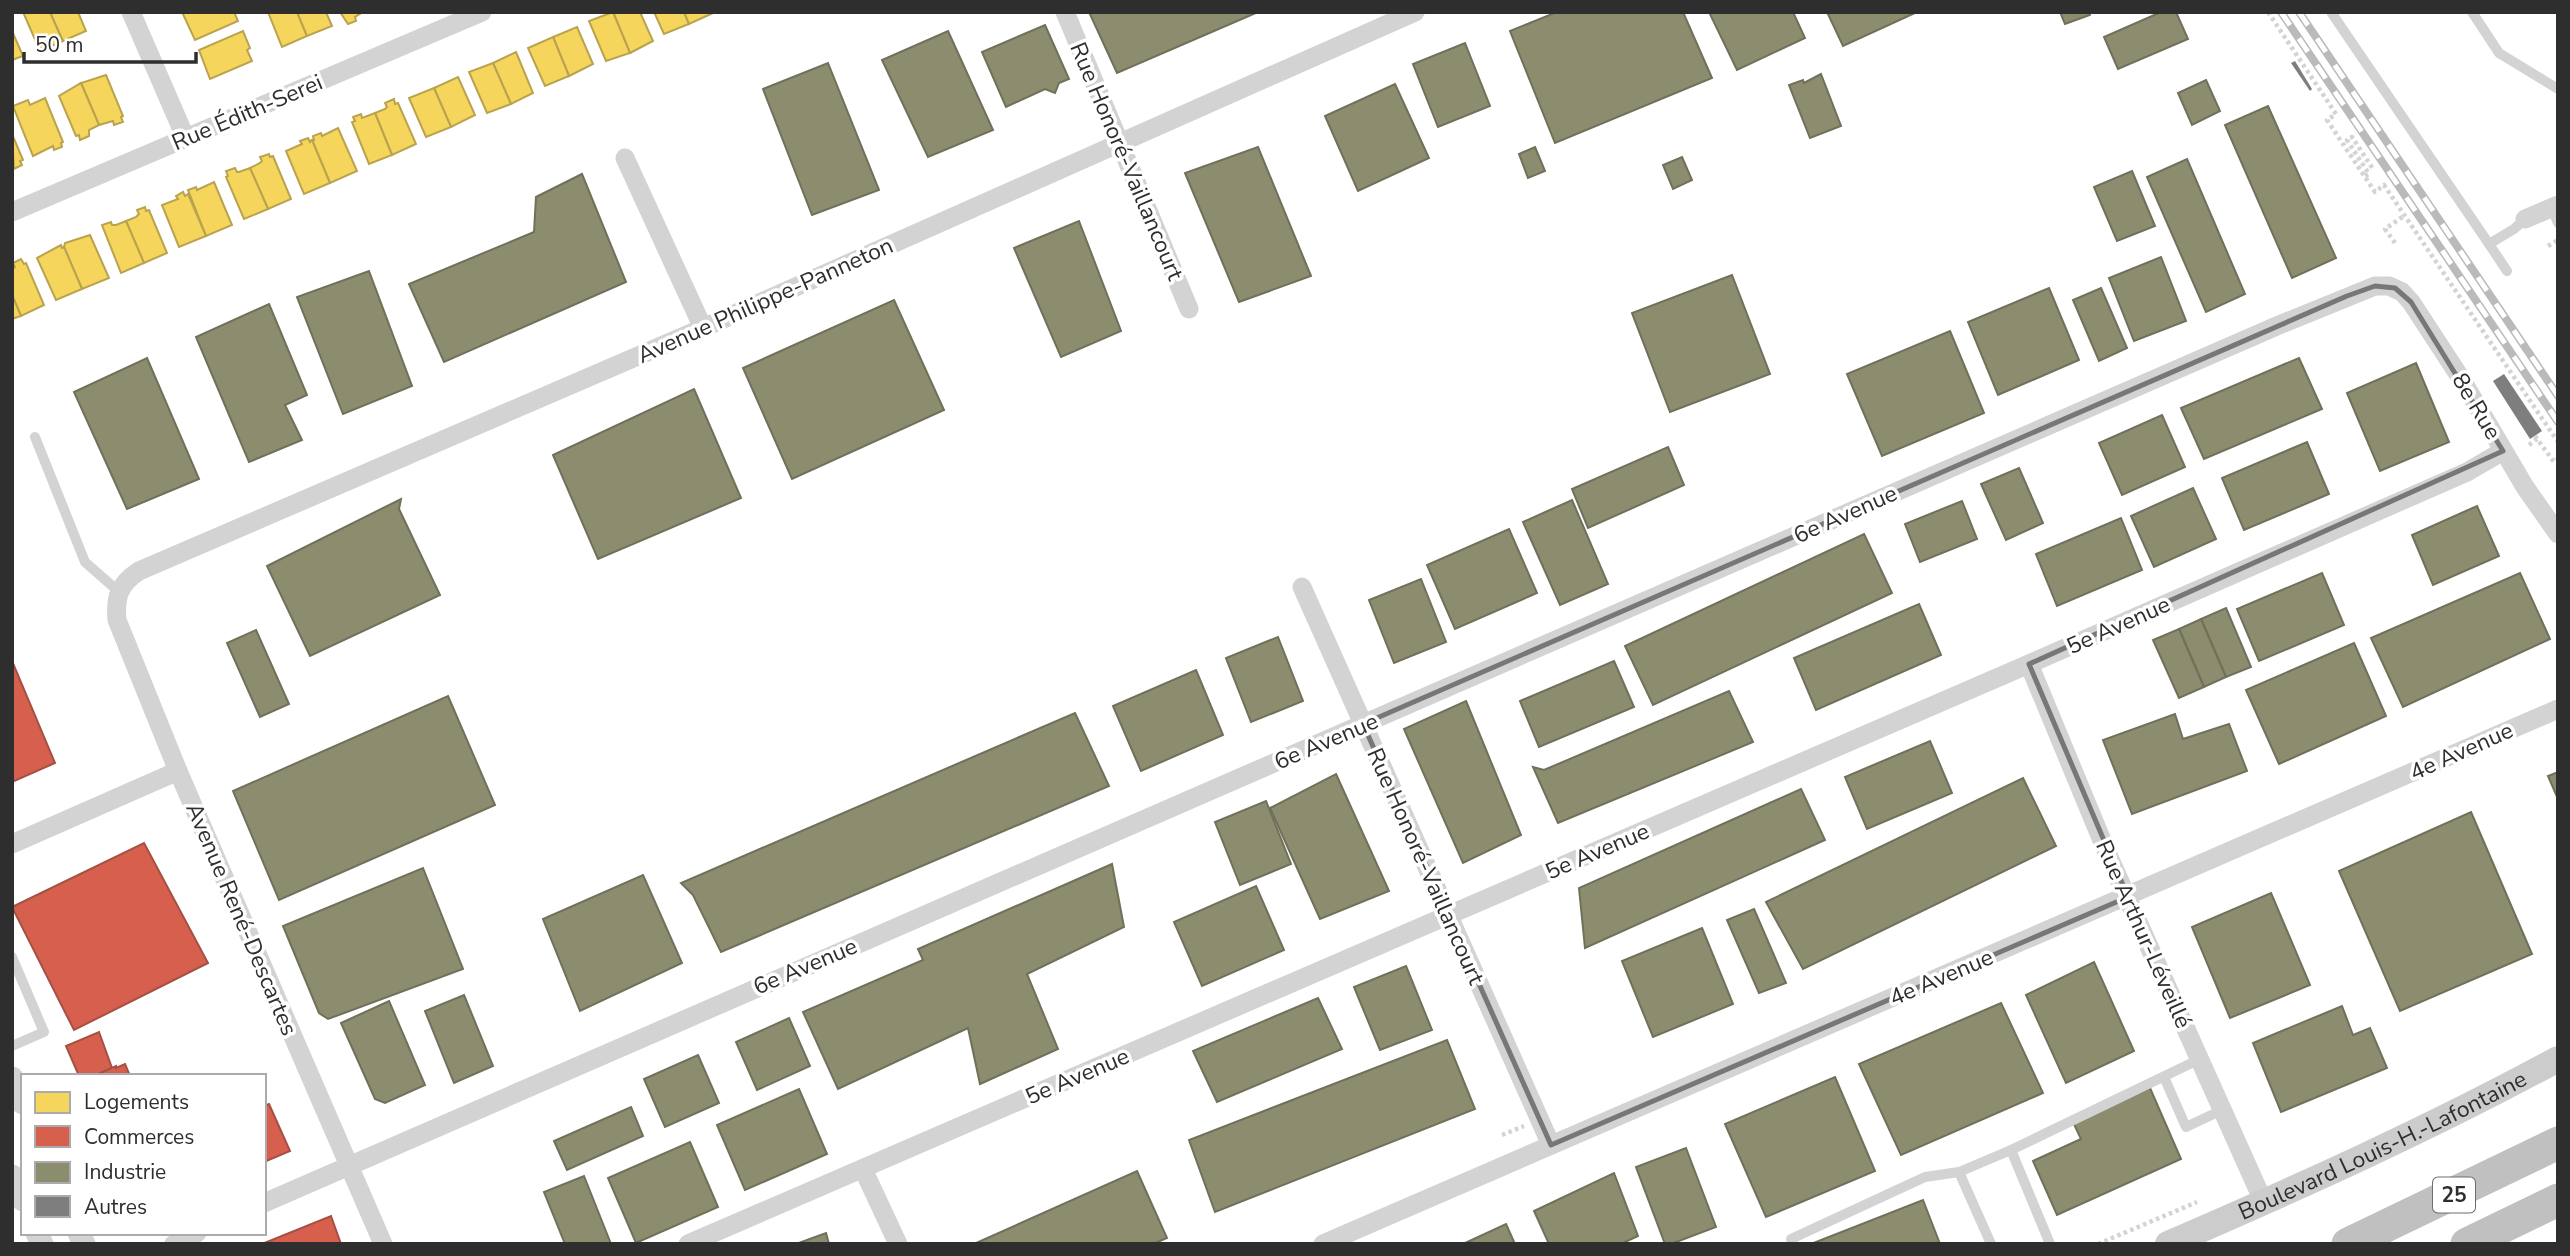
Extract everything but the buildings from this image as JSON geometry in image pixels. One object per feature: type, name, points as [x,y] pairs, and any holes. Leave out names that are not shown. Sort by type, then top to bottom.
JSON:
[{"type":"highway","name":"25","points":[[2348,1244],[2558,1143]]},
{"type":"highway","name":"25","points":[[2467,1244],[2558,1200]]},
{"type":"main road","name":"Boulevard Louis-H.-Lafontaine","points":[[2168,1244],[2264,1203],[2426,1127],[2558,1059]]},
{"type":"street","points":[[131,12],[186,139]]},
{"type":"street","name":"Rue Édith-Serei","points":[[12,212],[482,12]]},
{"type":"street","name":"Rue Honoré-Vaillancourt","points":[[1065,12],[1189,309]]},
{"type":"street","name":"Avenue Philippe-Panneton","points":[[118,591],[127,579],[139,572],[703,328],[1415,12]]},
{"type":"street","points":[[625,158],[703,328]]},
{"type":"street","points":[[2525,219],[2556,212]]},
{"type":"street","name":"6e Avenue","points":[[266,1202],[2347,296],[2375,286],[2389,286]]},
{"type":"street","name":"8e Rue","points":[[2389,286],[2402,292],[2411,302],[2558,534]]},
{"type":"street","name":"5e Avenue","points":[[688,1244],[2029,664],[2468,471],[2503,451]]},
{"type":"street","name":"Rue Honoré-Vaillancourt","points":[[1302,587],[1551,1146]]},
{"type":"street","name":"Avenue René-Descartes","points":[[118,591],[115,605],[117,620],[178,771],[383,1244]]},
{"type":"street","name":"Rue Arthur-Léveillé","points":[[2029,664],[2128,897],[2264,1203]]},
{"type":"street","name":"4e Avenue","points":[[1323,1244],[2558,709]]},
{"type":"street","points":[[12,844],[178,771]]},
{"type":"street","points":[[12,1078],[21,1098]]},
{"type":"street","points":[[863,1169],[898,1244]]},
{"type":"street","points":[[12,1176],[21,1196]]},
{"type":"street","points":[[177,1243],[193,1235]]},
{"type":"lane","points":[[2331,12],[2507,271]]},
{"type":"lane","points":[[2472,12],[2499,53],[2558,89]]},
{"type":"lane","points":[[2489,244],[2525,219]]},
{"type":"lane","points":[[35,437],[85,562],[118,591]]},
{"type":"lane","points":[[12,957],[44,1032],[12,1046]]},
{"type":"lane","points":[[1793,1244],[1791,1239],[1925,1177],[1959,1172],[2011,1150],[2200,1059]]},
{"type":"lane","points":[[2164,1077],[2186,1127],[2222,1110]]},
{"type":"lane","points":[[2011,1150],[2050,1244]]},
{"type":"lane","points":[[1959,1172],[1991,1244]]},
{"type":"path","points":[[2269,12],[2336,114],[2327,120],[2375,192],[2384,186],[2558,442]]},
{"type":"path","points":[[2365,177],[2369,174],[2347,140],[2352,136],[2373,169]]},
{"type":"path","points":[[2395,243],[2385,229],[2405,215]]},
{"type":"path","points":[[2548,246],[2558,240]]},
{"type":"path","points":[[2529,445],[2536,437],[2554,462],[2558,459]]},
{"type":"path","name":"Boulevard Louis-H.-Lafontaine","points":[[2098,1244],[2207,1199]]},
{"type":"highlighted area","points":[[2375,286],[2395,288],[2411,302],[2503,451],[2029,664],[2128,897],[1551,1145],[1363,724],[2347,296]]},
{"type":"railway","points":[[2281,12],[2558,422]]},
{"type":"railway","points":[[2299,12],[2558,396]]}]
